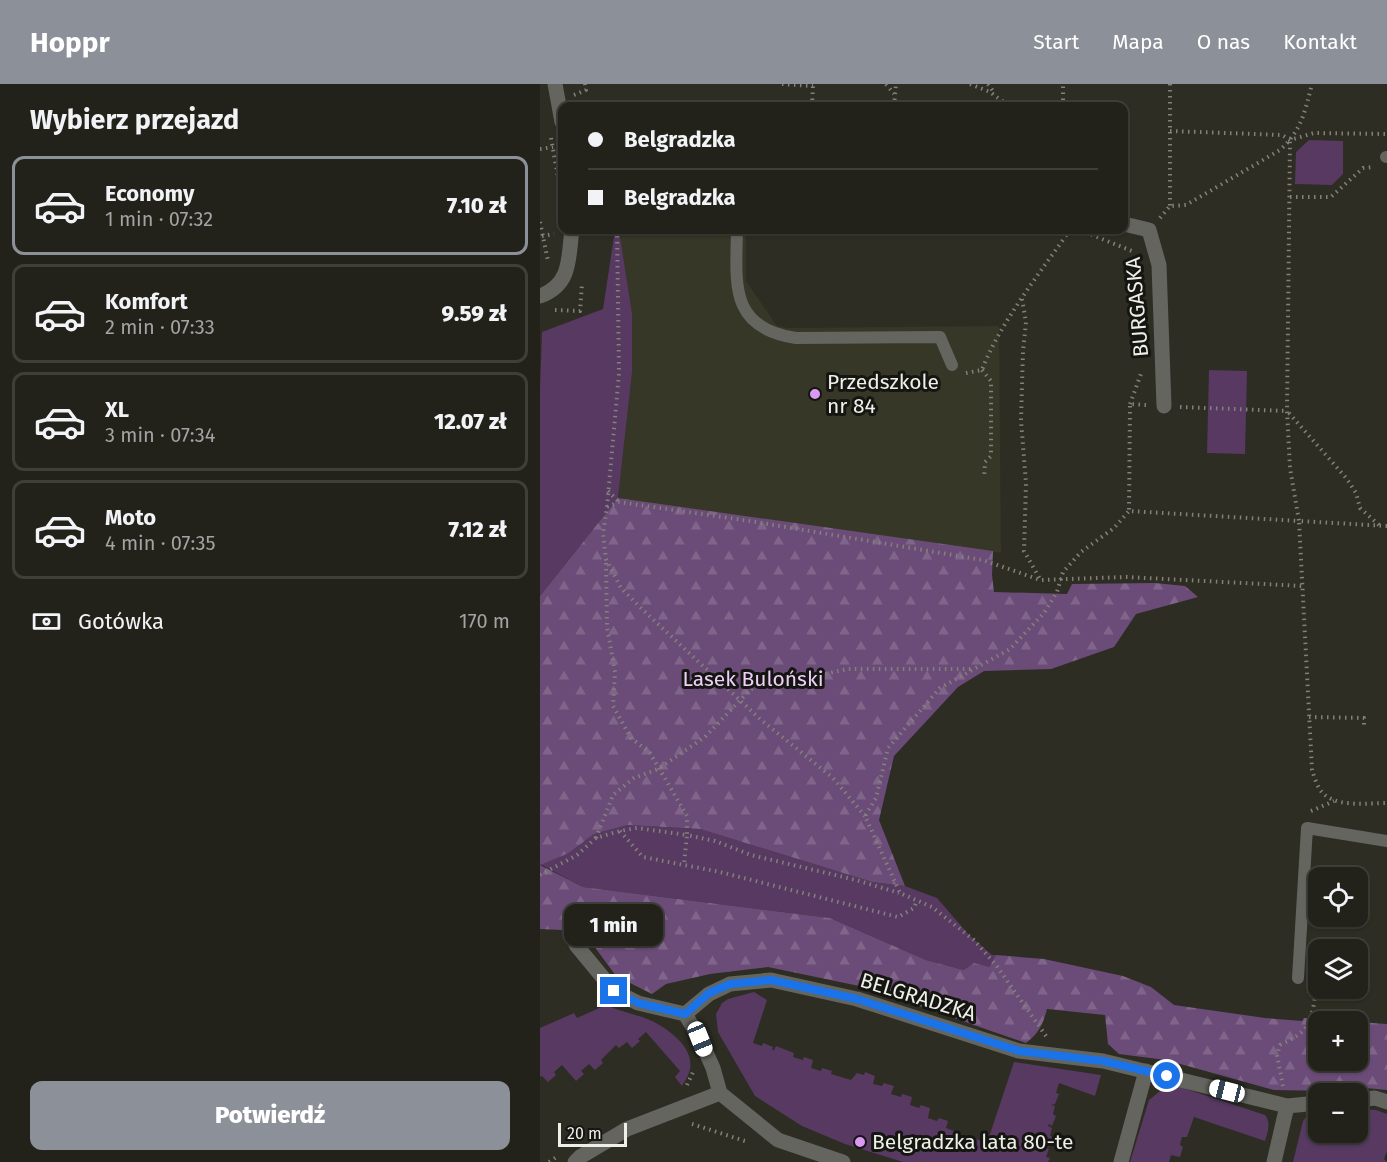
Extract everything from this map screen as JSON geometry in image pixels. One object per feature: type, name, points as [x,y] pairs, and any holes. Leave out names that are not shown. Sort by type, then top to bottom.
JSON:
[{"type":"street","points":[[555,84],[558,102]]},
{"type":"street","name":"BURGASKA","points":[[1128,225],[1149,230],[1159,265],[1164,406]]},
{"type":"street","points":[[540,296],[554,290],[567,273],[572,234]]},
{"type":"street","points":[[576,945],[614,991],[638,1003],[685,1014],[700,1039],[713,1068],[720,1093],[778,1140],[843,1162]]},
{"type":"street","name":"BELGRADZKA","points":[[685,1014],[709,993],[730,984],[771,980],[857,999],[1019,1051],[1103,1061],[1287,1106],[1308,1104]]},
{"type":"street","points":[[1121,1162],[1146,1071]]},
{"type":"street","points":[[571,1157],[580,1157],[627,1130],[720,1093]]},
{"type":"street","points":[[1368,1099],[1375,1098],[1387,1102]]},
{"type":"street","points":[[1274,1162],[1287,1106]]},
{"type":"lane","points":[[737,234],[738,293],[749,318],[761,328],[778,335],[796,338],[940,337],[952,365]]},
{"type":"lane","points":[[1299,978],[1307,828],[1387,841]]},
{"type":"path","points":[[585,84],[586,90]]},
{"type":"path","points":[[782,84],[813,85],[812,102]]},
{"type":"path","points":[[886,84],[894,94]]},
{"type":"path","points":[[894,102],[896,84]]},
{"type":"path","points":[[970,84],[990,92],[1004,102]]},
{"type":"path","points":[[988,84],[997,97]]},
{"type":"path","points":[[1063,84],[1063,102]]},
{"type":"path","points":[[1170,84],[1170,206],[1186,205],[1280,150],[1302,122],[1312,84]]},
{"type":"path","points":[[1170,131],[1281,135],[1290,140],[1314,133],[1387,134]]},
{"type":"path","points":[[1290,140],[1287,411],[1290,468],[1299,521],[1312,770],[1320,790],[1335,801],[1387,802]]},
{"type":"path","points":[[540,149],[552,147]]},
{"type":"path","points":[[1290,197],[1331,197],[1363,168],[1375,167]]},
{"type":"path","points":[[540,222],[548,262]]},
{"type":"path","points":[[617,234],[619,373],[603,534],[606,560],[607,627],[615,672],[613,706],[631,738],[650,753],[687,816],[684,864]]},
{"type":"path","points":[[982,370],[987,357],[1022,300],[1067,234]]},
{"type":"path","points":[[1090,234],[1132,251],[1137,260]]},
{"type":"path","points":[[1022,300],[1026,322],[1021,420],[1026,483],[1024,551],[1040,580]]},
{"type":"path","points":[[866,816],[876,798],[888,748],[940,688],[1010,649],[1044,614],[1057,592],[1063,572],[1081,552],[1114,528],[1129,511],[1130,404],[1139,382],[1142,361]]},
{"type":"path","points":[[970,372],[982,370]]},
{"type":"path","points":[[982,370],[991,381],[991,456],[985,462],[984,478]]},
{"type":"path","points":[[1130,404],[1164,406]]},
{"type":"path","points":[[1191,407],[1287,411]]},
{"type":"path","points":[[1287,411],[1347,478],[1356,493],[1360,508],[1379,525]]},
{"type":"path","points":[[608,490],[619,502]]},
{"type":"path","points":[[607,507],[619,502],[750,521],[983,560],[1040,580],[1126,577],[1302,586]]},
{"type":"path","points":[[1129,511],[1387,526]]},
{"type":"path","points":[[606,560],[621,588],[740,700],[833,778],[866,816],[900,893]]},
{"type":"path","points":[[596,838],[613,795],[634,778],[658,769],[705,736],[750,690],[770,678],[808,678],[847,669],[883,671],[927,668],[975,669]]},
{"type":"path","points":[[1309,717],[1364,718],[1364,726]]},
{"type":"path","points":[[540,875],[577,855],[596,838],[637,828],[715,841],[751,855],[856,879],[900,893],[932,907],[974,940],[996,965],[1032,1016]]},
{"type":"path","points":[[620,831],[643,857],[684,864],[898,917],[914,908],[917,900]]},
{"type":"path","points":[[1287,1106],[1277,1056],[1280,1045],[1298,1036],[1311,1022],[1315,998],[1299,978]]},
{"type":"path","points":[[693,1060],[694,1069],[685,1090],[668,1101],[676,1119],[755,1144]]},
{"type":"path","points":[[549,1162],[571,1157]]},
{"type":"shaded area","points":[[1309,140],[1343,141],[1343,174],[1332,185],[1295,184],[1296,152]]},
{"type":"shaded area","points":[[614,234],[620,234],[632,313],[632,373],[618,498],[540,596],[542,332],[603,309]]},
{"type":"shaded area","name":"Przedszkole nr 84","points":[[620,234],[746,234],[746,281],[777,326],[788,328],[999,326],[1001,553],[618,498],[632,373],[632,313]]},
{"type":"shaded area","points":[[1209,370],[1247,371],[1245,454],[1207,453]]},
{"type":"shaded area","points":[[629,825],[700,829],[872,882],[905,886],[937,898],[969,935],[992,955],[996,955],[989,967],[964,970],[926,960],[830,918],[583,887],[540,864],[569,853],[594,834]]},
{"type":"shaded area","points":[[754,992],[767,1000],[753,1043],[762,1046],[763,1043],[773,1047],[772,1050],[776,1046],[794,1053],[793,1057],[813,1060],[811,1068],[832,1071],[831,1074],[851,1080],[857,1073],[864,1075],[865,1072],[875,1076],[873,1084],[882,1086],[884,1083],[894,1086],[891,1094],[912,1097],[910,1105],[930,1108],[928,1118],[948,1121],[946,1128],[954,1131],[953,1135],[974,1142],[976,1139],[985,1142],[986,1146],[1014,1062],[1101,1075],[1095,1096],[1059,1083],[1056,1093],[1059,1094],[1055,1104],[1051,1105],[1055,1106],[1053,1114],[1056,1116],[1052,1126],[1049,1124],[1048,1126],[1052,1128],[1050,1136],[1053,1137],[1049,1147],[1045,1147],[1049,1149],[1046,1157],[1050,1158],[1048,1162],[903,1162],[845,1144],[802,1126],[755,1096],[718,1032],[716,1014],[722,1003],[728,999]]},
{"type":"shaded area","points":[[606,1005],[650,1020],[675,1036],[690,1060],[687,1078],[682,1086],[675,1077],[680,1071],[646,1032],[632,1048],[627,1042],[619,1048],[616,1045],[601,1060],[603,1063],[595,1070],[589,1064],[581,1071],[584,1074],[576,1081],[562,1065],[548,1082],[542,1076],[540,1077],[540,1028],[574,1013],[577,1018]]},
{"type":"shaded area","points":[[1165,1087],[1180,1087],[1265,1115],[1268,1131],[1265,1141],[1194,1117],[1187,1137],[1182,1137],[1180,1145],[1183,1147],[1180,1157],[1171,1155],[1169,1162],[1130,1162],[1149,1100]]},
{"type":"shaded area","points":[[1368,1110],[1387,1114],[1387,1151],[1384,1159],[1387,1162],[1293,1162],[1303,1121],[1307,1116],[1308,1143],[1368,1143]]},
{"type":"green space","name":"Lasek Buloński","points":[[618,498],[993,551],[994,592],[1067,594],[1072,584],[1155,583],[1185,586],[1198,597],[1136,614],[1114,647],[1051,669],[984,671],[958,687],[894,756],[879,820],[905,886],[872,882],[700,829],[628,825],[594,834],[569,853],[540,865],[540,596]]},
{"type":"green space","points":[[540,865],[583,887],[830,918],[926,960],[964,970],[974,963],[989,967],[996,955],[1044,959],[1123,976],[1151,987],[1174,1005],[1265,1018],[1302,1021],[1304,1018],[1308,1018],[1308,1071],[1368,1071],[1368,1023],[1387,1024],[1387,1090],[1368,1088],[1368,1083],[1308,1083],[1308,1091],[1274,1090],[1166,1060],[1119,1054],[1108,1044],[1105,1015],[1047,1009],[1040,1028],[1026,1043],[864,987],[768,967],[710,974],[666,984],[652,994],[616,976],[583,931],[540,929]]},
{"type":"place","name":"Przedszkole nr 84","points":[[815,394]]},
{"type":"place","name":"Belgradzka lata 80-te","points":[[860,1142]]},
{"type":"route","points":[[614,991],[638,1003],[685,1014],[709,993],[730,984],[771,980],[857,999],[1019,1051],[1103,1061],[1167,1076]]}]
